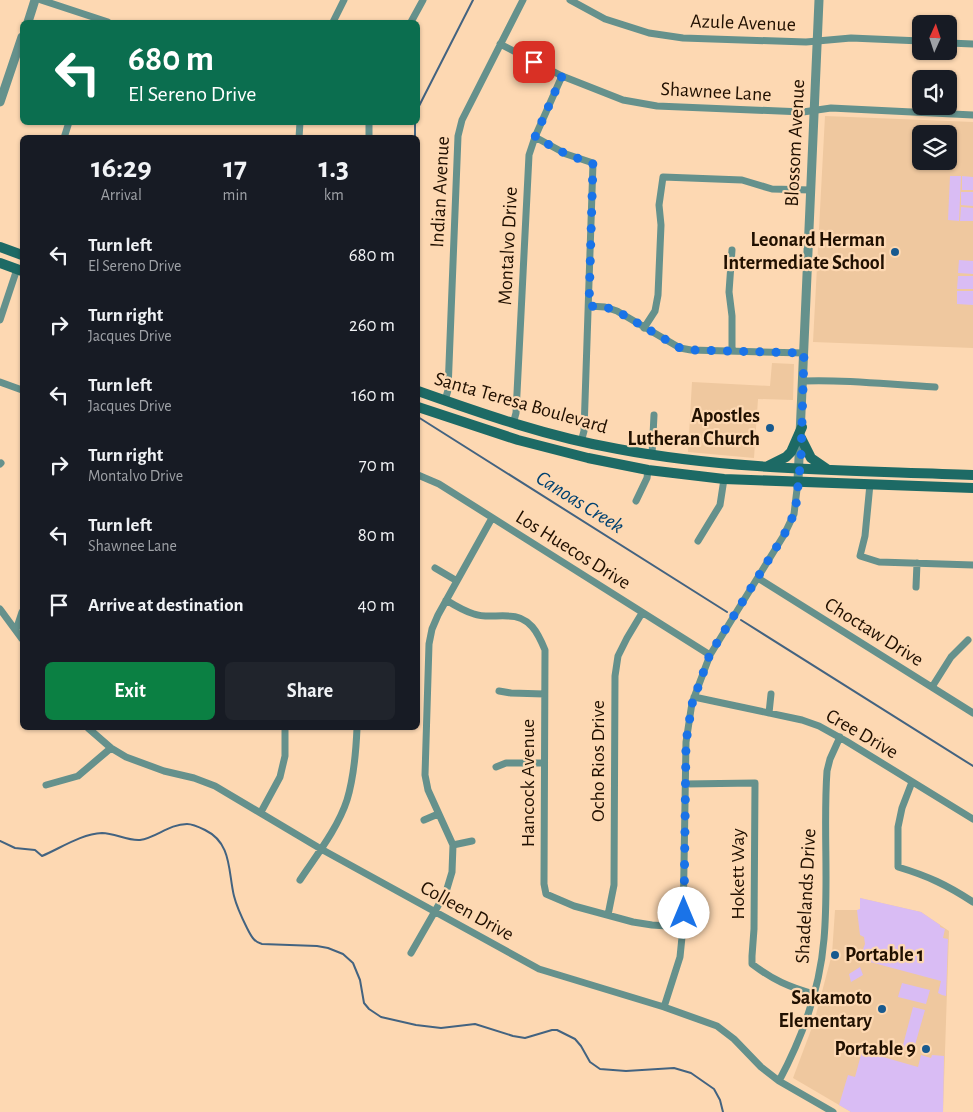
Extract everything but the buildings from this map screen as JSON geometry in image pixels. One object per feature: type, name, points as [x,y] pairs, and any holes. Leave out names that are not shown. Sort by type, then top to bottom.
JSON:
[{"type":"main road","points":[[0,247],[20,254]]},
{"type":"main road","points":[[0,263],[20,270]]},
{"type":"main road","name":"Santa Teresa Boulevard","points":[[420,393],[513,424],[581,442],[652,455],[714,463],[973,475]]},
{"type":"main road","name":"Santa Teresa Boulevard","points":[[420,408],[518,440],[588,458],[648,470],[724,479],[973,488]]},
{"type":"main road","points":[[767,466],[786,457],[791,452],[802,432]]},
{"type":"main road","points":[[802,432],[812,458],[828,469]]},
{"type":"street","points":[[29,20],[35,0]]},
{"type":"street","points":[[41,0],[102,20]]},
{"type":"street","points":[[334,20],[344,0]]},
{"type":"street","points":[[412,20],[423,0]]},
{"type":"street","name":"Indian Avenue","points":[[445,401],[448,390],[458,136],[462,120],[523,0]]},
{"type":"street","name":"Azule Avenue","points":[[570,0],[605,19],[649,33],[683,38],[806,42],[851,38],[912,41]]},
{"type":"street","name":"Blossom Avenue","points":[[664,1007],[680,957],[683,927],[686,742],[694,698],[710,654],[784,535],[794,514],[800,468],[802,432],[810,190],[819,0]]},
{"type":"street","points":[[0,102],[2,91],[20,42]]},
{"type":"street","points":[[958,43],[973,44]]},
{"type":"street","name":"Shawnee Lane","points":[[500,44],[562,76],[623,100],[657,106],[803,112],[832,108],[973,115]]},
{"type":"street","name":"Montalvo Drive","points":[[513,424],[516,413],[529,155],[562,76]]},
{"type":"street","points":[[535,137],[566,154],[593,164],[584,431],[581,442]]},
{"type":"street","points":[[644,328],[654,311],[658,295],[661,225],[659,205],[663,177],[742,180],[772,189],[810,190]]},
{"type":"street","points":[[732,250],[729,292],[733,323],[732,350]]},
{"type":"street","points":[[0,320],[20,270]]},
{"type":"street","points":[[589,306],[605,307],[617,311],[680,348],[691,350],[804,353]]},
{"type":"street","points":[[804,380],[836,379],[861,383],[935,387]]},
{"type":"street","points":[[0,382],[20,389]]},
{"type":"street","points":[[652,455],[654,415]]},
{"type":"street","points":[[636,501],[647,478],[648,470]]},
{"type":"street","name":"Los Huecos Drive","points":[[420,476],[439,484],[710,654]]},
{"type":"street","points":[[698,540],[720,506],[724,479]]},
{"type":"street","points":[[870,484],[865,536],[860,556],[879,562],[973,565]]},
{"type":"street","points":[[411,953],[446,892],[452,872],[453,845],[428,790],[424,760],[429,644],[435,622],[446,600],[492,518]]},
{"type":"street","points":[[916,587],[917,563]]},
{"type":"street","points":[[435,568],[457,581]]},
{"type":"street","name":"Choctaw Drive","points":[[758,578],[973,713]]},
{"type":"street","name":"Hancock Avenue","points":[[446,600],[474,614],[511,616],[527,622],[538,632],[545,650],[544,889],[550,896],[574,906],[652,925],[683,927]]},
{"type":"street","points":[[0,609],[20,636]]},
{"type":"street","name":"Ocho Rios Drive","points":[[608,915],[614,885],[614,676],[618,656],[642,613]]},
{"type":"street","points":[[16,630],[20,618]]},
{"type":"street","points":[[932,687],[951,657],[968,640]]},
{"type":"street","points":[[499,691],[544,694]]},
{"type":"street","points":[[769,713],[771,694]]},
{"type":"street","name":"Cree Drive","points":[[694,698],[769,713],[819,726],[840,737],[973,820]]},
{"type":"street","name":"Colleen Drive","points":[[90,730],[111,748],[126,757],[144,765],[194,778],[215,786],[321,849],[540,969],[664,1007],[717,1026],[734,1039],[761,1068],[833,1112]]},
{"type":"street","points":[[261,812],[280,777],[285,756],[285,730]]},
{"type":"street","points":[[300,880],[321,849],[346,802],[354,772],[357,730]]},
{"type":"street","name":"Shadelands Drive","points":[[779,1080],[805,1024],[822,960],[825,926],[827,771],[840,737]]},
{"type":"street","points":[[46,785],[78,776],[111,748]]},
{"type":"street","points":[[496,767],[506,763],[544,763]]},
{"type":"street","points":[[912,782],[902,808],[898,827],[898,866],[945,884],[973,902]]},
{"type":"street","name":"Hokett Way","points":[[685,784],[755,784],[752,964],[790,988],[814,994]]},
{"type":"street","points":[[424,820],[438,814]]},
{"type":"street","points":[[453,845],[472,841]]},
{"type":"shaded area","name":"Leonard Herman Intermediate School","points":[[825,116],[973,122],[973,348],[813,342]]},
{"type":"shaded area","points":[[950,176],[961,176],[959,221],[948,220]]},
{"type":"shaded area","points":[[962,176],[973,177],[973,190],[962,190]]},
{"type":"shaded area","points":[[961,192],[973,192],[973,206],[961,205]]},
{"type":"shaded area","points":[[961,207],[973,208],[973,221],[960,221]]},
{"type":"shaded area","points":[[959,260],[973,261],[973,274],[958,273]]},
{"type":"shaded area","points":[[958,276],[973,276],[973,289],[957,289]]},
{"type":"shaded area","points":[[957,291],[973,291],[973,305],[957,304]]},
{"type":"shaded area","points":[[772,363],[794,364],[793,400],[758,399],[754,458],[688,452],[692,382],[770,386]]},
{"type":"shaded area","name":"Sakamoto Elementary","points":[[860,898],[921,912],[949,931],[943,1112],[851,1112],[793,1078],[814,1022],[832,954],[835,910],[860,910]]},
{"type":"shaded area","points":[[860,898],[921,912],[945,929],[943,938],[948,939],[946,996],[938,993],[941,981],[870,962],[870,959],[862,952],[865,944],[864,937],[860,935],[857,910],[860,909]]},
{"type":"shaded area","points":[[860,967],[863,975],[851,982],[849,974]]},
{"type":"shaded area","points":[[902,983],[930,990],[926,1004],[898,997]]},
{"type":"shaded area","points":[[913,1007],[925,1010],[913,1052],[902,1049]]},
{"type":"shaded area","points":[[862,1051],[918,1067],[921,1055],[931,1058],[932,1055],[944,1056],[943,1112],[851,1112],[839,1105],[848,1075],[855,1077]]},
{"type":"waterway","name":"Canoas Creek","points":[[420,104],[473,0]]},
{"type":"waterway","name":"Canoas Creek","points":[[415,125],[415,135]]},
{"type":"waterway","name":"Canoas Creek","points":[[420,418],[727,612]]},
{"type":"waterway","name":"Canoas Creek","points":[[741,620],[973,766]]},
{"type":"waterway","points":[[0,841],[15,848],[35,850],[42,856],[94,834],[107,833],[140,840],[152,837],[174,826],[189,824],[196,826],[205,830],[220,842],[227,858],[234,896],[241,917],[251,936],[262,944],[317,946],[343,954],[353,963],[360,980],[364,1003],[381,1017],[416,1025],[441,1028],[475,1024],[525,1038],[557,1030],[575,1039],[590,1062],[600,1069],[626,1071],[674,1068],[691,1073],[714,1089],[720,1100],[723,1112]]},
{"type":"place","name":"Leonard Herman Intermediate School","points":[[895,252]]},
{"type":"place","name":"Apostles Lutheran Church","points":[[770,428]]},
{"type":"place","name":"Portable 1","points":[[835,955]]},
{"type":"place","name":"Sakamoto Elementary","points":[[882,1009]]},
{"type":"place","name":"Portable 9","points":[[926,1049]]},
{"type":"route","points":[[534,62],[562,76],[535,137],[566,154],[593,164],[589,306],[605,307],[617,311],[665,341],[680,348],[691,350],[804,353],[801,457],[794,514],[784,535],[710,654],[692,704],[686,742],[684,913]]}]
